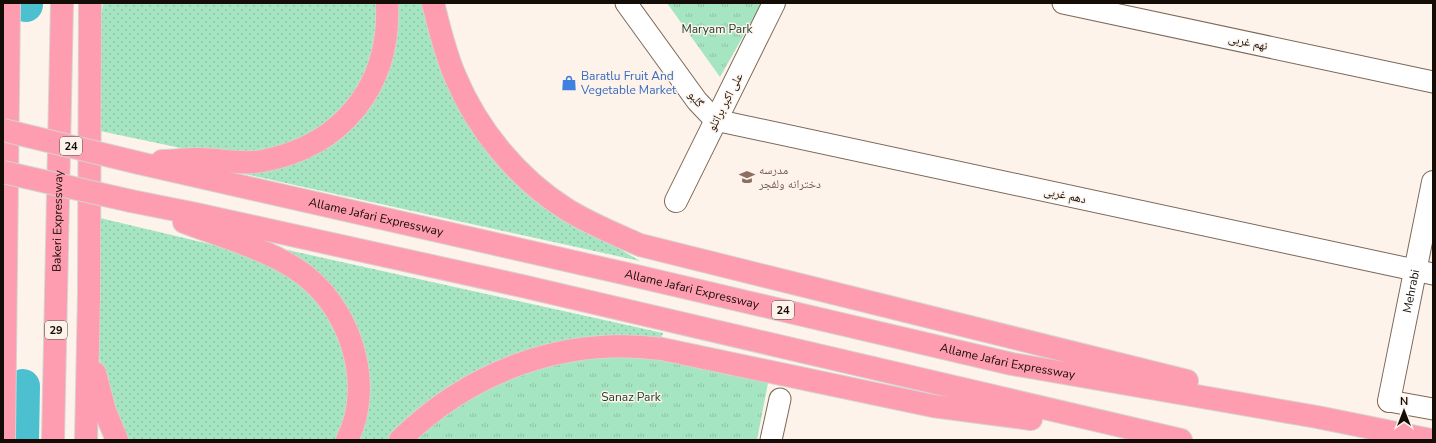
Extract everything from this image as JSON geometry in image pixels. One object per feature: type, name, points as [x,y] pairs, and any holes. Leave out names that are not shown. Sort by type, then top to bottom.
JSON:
[{"type":"highway","points":[[4,430],[9,3]]},
{"type":"highway","name":"Bakeri Expressway","points":[[53,440],[59,219],[62,3]]},
{"type":"highway","points":[[139,163],[200,159],[233,162],[262,161],[308,146],[324,137],[350,116],[373,84],[386,38],[387,3]]},
{"type":"highway","points":[[433,3],[454,75],[474,115],[494,143],[521,173],[542,192],[566,209],[601,229],[640,245],[1131,366],[1317,417]]},
{"type":"highway","points":[[86,440],[91,6]]},
{"type":"highway","points":[[3,41],[8,66]]},
{"type":"highway","name":"Allame Jafari Expressway","points":[[3,130],[139,163],[636,276],[1012,364],[1317,417],[1431,440]]},
{"type":"highway","points":[[3,172],[522,286],[1150,434],[1181,440]]},
{"type":"highway","points":[[131,201],[280,260],[297,269],[320,291],[334,308],[350,336],[358,367],[359,393],[355,416],[347,440]]},
{"type":"highway","points":[[400,440],[422,419],[446,400],[495,374],[526,362],[556,353],[584,348],[636,346],[662,349],[933,406],[1150,434]]},
{"type":"highway","points":[[88,348],[105,411],[117,440]]},
{"type":"street","name":"گلبو","points":[[626,3],[697,101],[715,120]]},
{"type":"street","name":"گلبو","points":[[643,3],[705,88],[715,120]]},
{"type":"street","name":"علی اکبر براتلو","points":[[676,201],[774,3]]},
{"type":"street","name":"نهم غربی","points":[[1063,3],[1433,82]]},
{"type":"street","name":"دهم غربی","points":[[715,120],[1424,272]]},
{"type":"street","name":"Mehrabi","points":[[1389,401],[1424,272],[1433,182]]},
{"type":"street","points":[[771,440],[780,399]]},
{"type":"street","points":[[1389,401],[1433,409]]},
{"type":"green space","points":[[103,3],[380,3],[381,16],[365,83],[323,129],[266,154],[195,151],[100,131],[100,26]]},
{"type":"green space","points":[[394,3],[424,3],[450,88],[584,228],[640,261],[199,164],[235,168],[351,125]]},
{"type":"green space","name":"Maryam Park","points":[[667,3],[762,3],[720,77]]},
{"type":"green space","points":[[100,218],[239,251],[268,261],[311,292],[346,346],[351,394],[337,440],[123,440],[101,374],[98,346]]},
{"type":"green space","points":[[274,247],[663,333],[660,342],[566,343],[391,440],[356,440],[364,354]]},
{"type":"green space","name":"Sanaz Park","points":[[596,354],[681,361],[768,383],[757,440],[411,440],[491,382]]},
{"type":"waterway","points":[[22,440],[23,386]]},
{"type":"place","name":"Baratlu Fruit And Vegetable Market","points":[[569,83]]},
{"type":"place","name":"مدرسه دخترانه ولفجر","points":[[747,177]]}]
